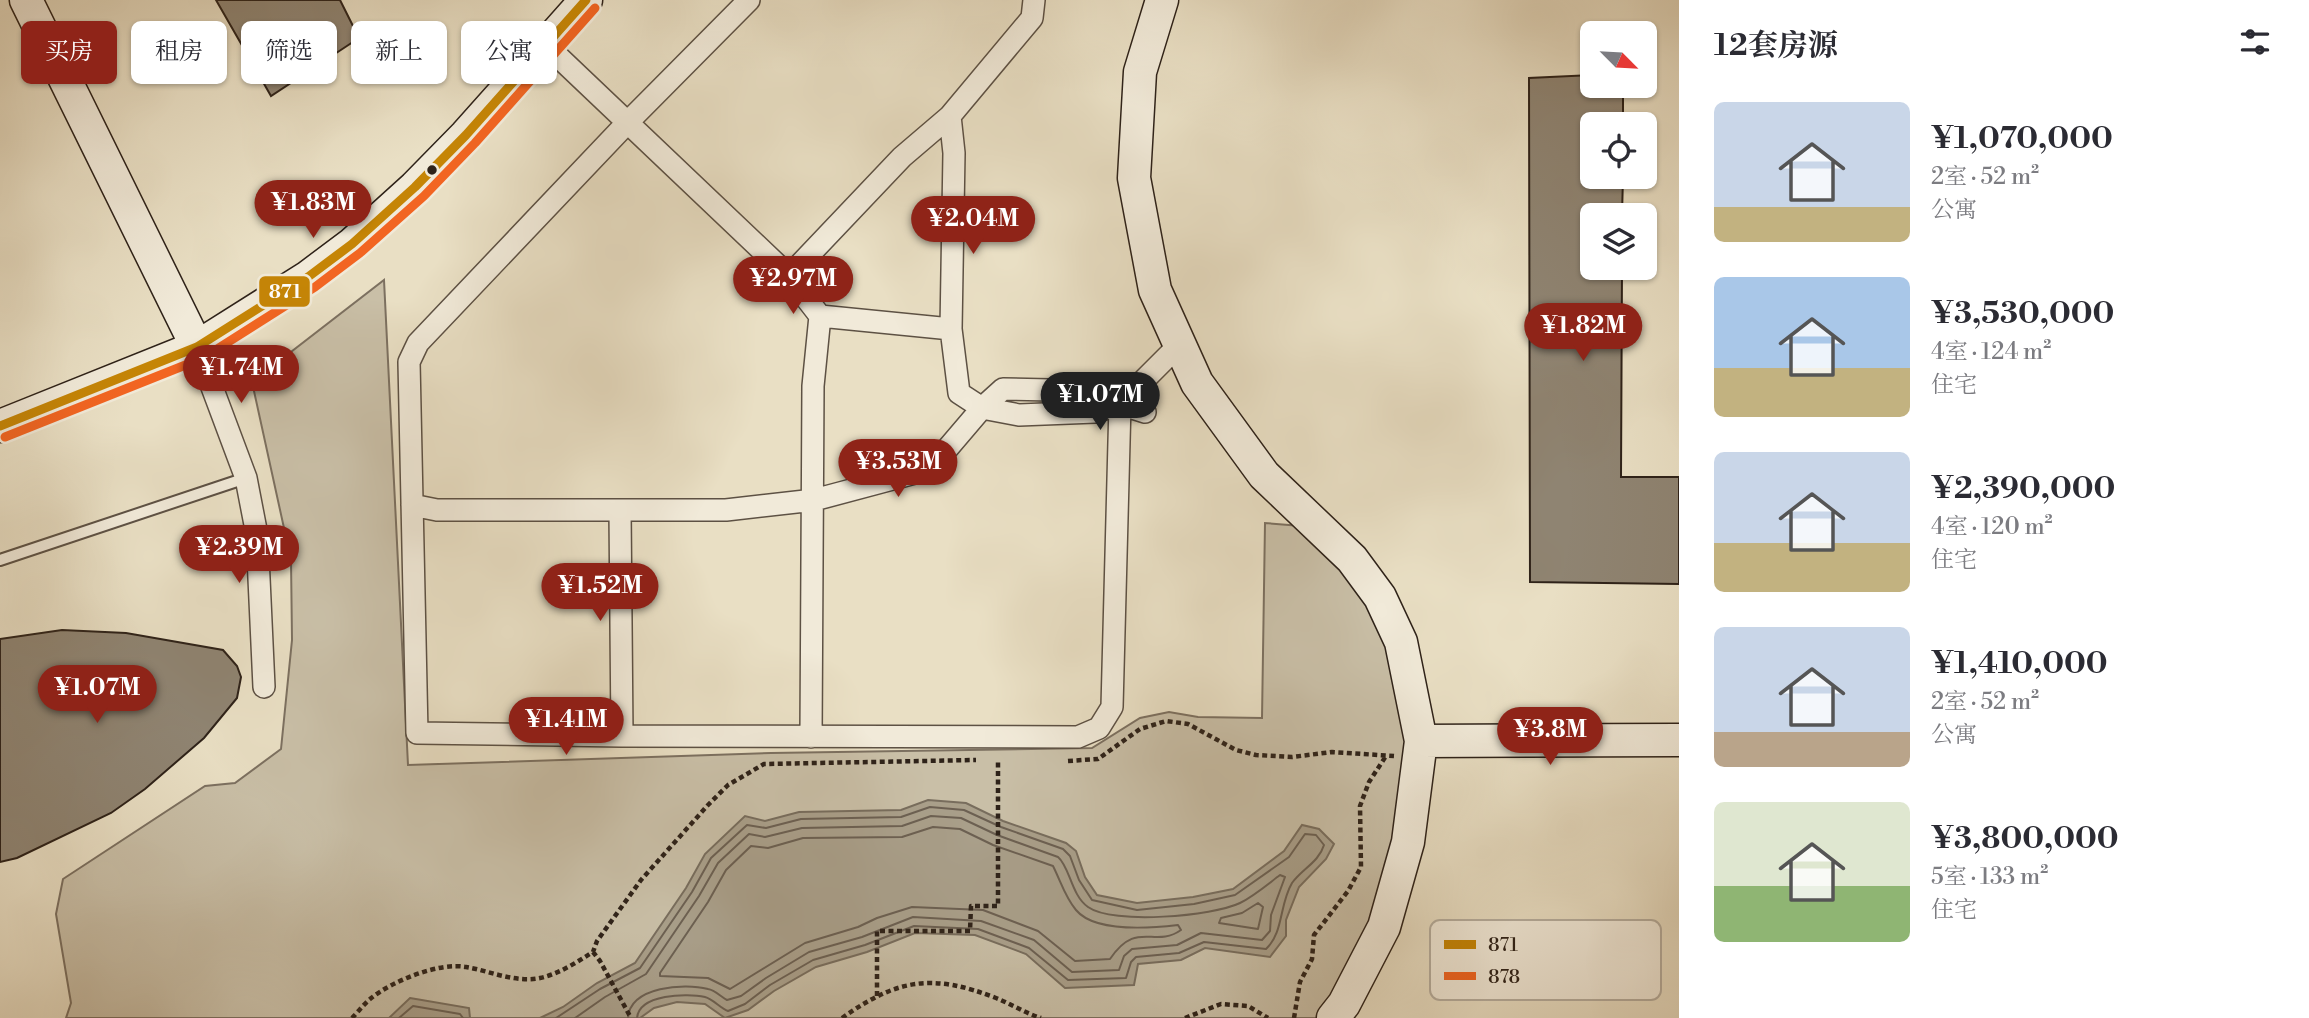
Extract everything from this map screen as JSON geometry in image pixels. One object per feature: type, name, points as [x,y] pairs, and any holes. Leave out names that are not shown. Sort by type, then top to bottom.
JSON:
[{"type":"street","points":[[26,0],[197,347],[246,478],[257,536],[264,687]]},
{"type":"street","points":[[557,32],[586,0]]},
{"type":"street","points":[[749,0],[627,123],[418,343],[409,362],[417,733],[1078,737],[1099,728],[1112,707],[1120,404],[1180,344]]},
{"type":"street","points":[[789,276],[902,157],[950,116],[1032,18],[1034,0]]},
{"type":"street","points":[[1162,0],[1140,72],[1134,178],[1155,289],[1197,383],[1264,475],[1352,559],[1380,597],[1401,642],[1420,752],[1408,842],[1384,927],[1344,1004],[1333,1018]]},
{"type":"street","points":[[557,56],[789,276],[820,316],[813,386],[811,737]]},
{"type":"street","points":[[0,426],[197,347],[308,277],[386,215],[466,135],[511,84]]},
{"type":"street","points":[[950,116],[954,153],[951,329],[959,393],[982,408]]},
{"type":"street","points":[[820,316],[951,329]]},
{"type":"street","points":[[412,505],[437,510],[726,510],[814,500],[930,469],[982,408],[1003,389],[1096,391],[1120,404],[1145,412]]},
{"type":"street","points":[[620,510],[622,736]]},
{"type":"street","points":[[1420,752],[1679,740]]},
{"type":"lane","points":[[0,560],[246,478]]},
{"type":"path","points":[[1056,760],[1098,759],[1140,729],[1166,722],[1188,724],[1236,750],[1256,755],[1292,757],[1332,752],[1387,755],[1420,752]]},
{"type":"path","points":[[1294,1018],[1300,982],[1312,959],[1314,935],[1348,891],[1361,867],[1360,806],[1369,782],[1387,755]]},
{"type":"path","points":[[877,996],[877,931],[970,931],[971,906],[998,906],[998,759]]},
{"type":"path","points":[[991,760],[1010,759]]},
{"type":"path","points":[[352,1018],[370,999],[398,982],[425,972],[464,966],[519,978],[540,978],[562,970],[593,952],[597,941],[641,880],[728,785],[764,765],[979,760]]},
{"type":"path","points":[[593,952],[631,1018]]},
{"type":"path","points":[[842,1018],[877,996],[905,984],[927,982],[964,988],[997,998],[1041,1018]]},
{"type":"path","points":[[1185,1018],[1221,1004],[1248,1006],[1268,1018]]},
{"type":"shaded area","points":[[384,280],[408,765],[771,753],[1092,748],[1140,718],[1169,712],[1198,717],[1262,718],[1265,523],[1301,526],[1380,597],[1421,741],[1408,842],[1333,1018],[66,1018],[71,1003],[56,914],[63,879],[205,786],[235,783],[281,749],[292,640],[291,560],[252,382]]},
{"type":"water","points":[[928,800],[966,803],[1003,821],[1066,843],[1076,851],[1085,877],[1097,895],[1137,903],[1193,897],[1233,889],[1284,851],[1302,825],[1319,829],[1334,844],[1326,859],[1299,887],[1286,920],[1286,936],[1270,957],[1205,948],[1181,960],[1138,964],[1134,985],[1065,988],[1026,954],[975,935],[915,933],[867,952],[816,967],[774,991],[748,1010],[725,1018],[705,1004],[677,1002],[654,1008],[640,1018],[540,1018],[635,963],[686,888],[705,854],[745,816],[765,821],[799,812],[901,810]]},
{"type":"water","points":[[410,998],[469,1008],[470,1018],[389,1018]]},
{"type":"building","points":[[216,0],[340,0],[351,22],[351,43],[337,52],[337,21],[241,21],[241,44]]},
{"type":"building","points":[[1580,76],[1580,98],[1623,98],[1623,112],[1580,112],[1580,189],[1623,189],[1622,203],[1580,203],[1580,280],[1622,280],[1621,477],[1679,477],[1679,584],[1530,582],[1529,78]]},
{"type":"building","points":[[264,84],[289,84],[271,96]]},
{"type":"building","points":[[62,630],[126,633],[223,650],[237,666],[241,677],[237,698],[204,738],[145,789],[111,813],[17,858],[0,862],[0,639]]},
{"type":"transit line","name":"871","points":[[0,426],[197,347],[308,277],[352,244],[415,187],[466,135],[586,0]]},
{"type":"transit line","name":"878","points":[[5,437],[203,358],[315,287],[360,253],[424,196],[595,8]]}]
